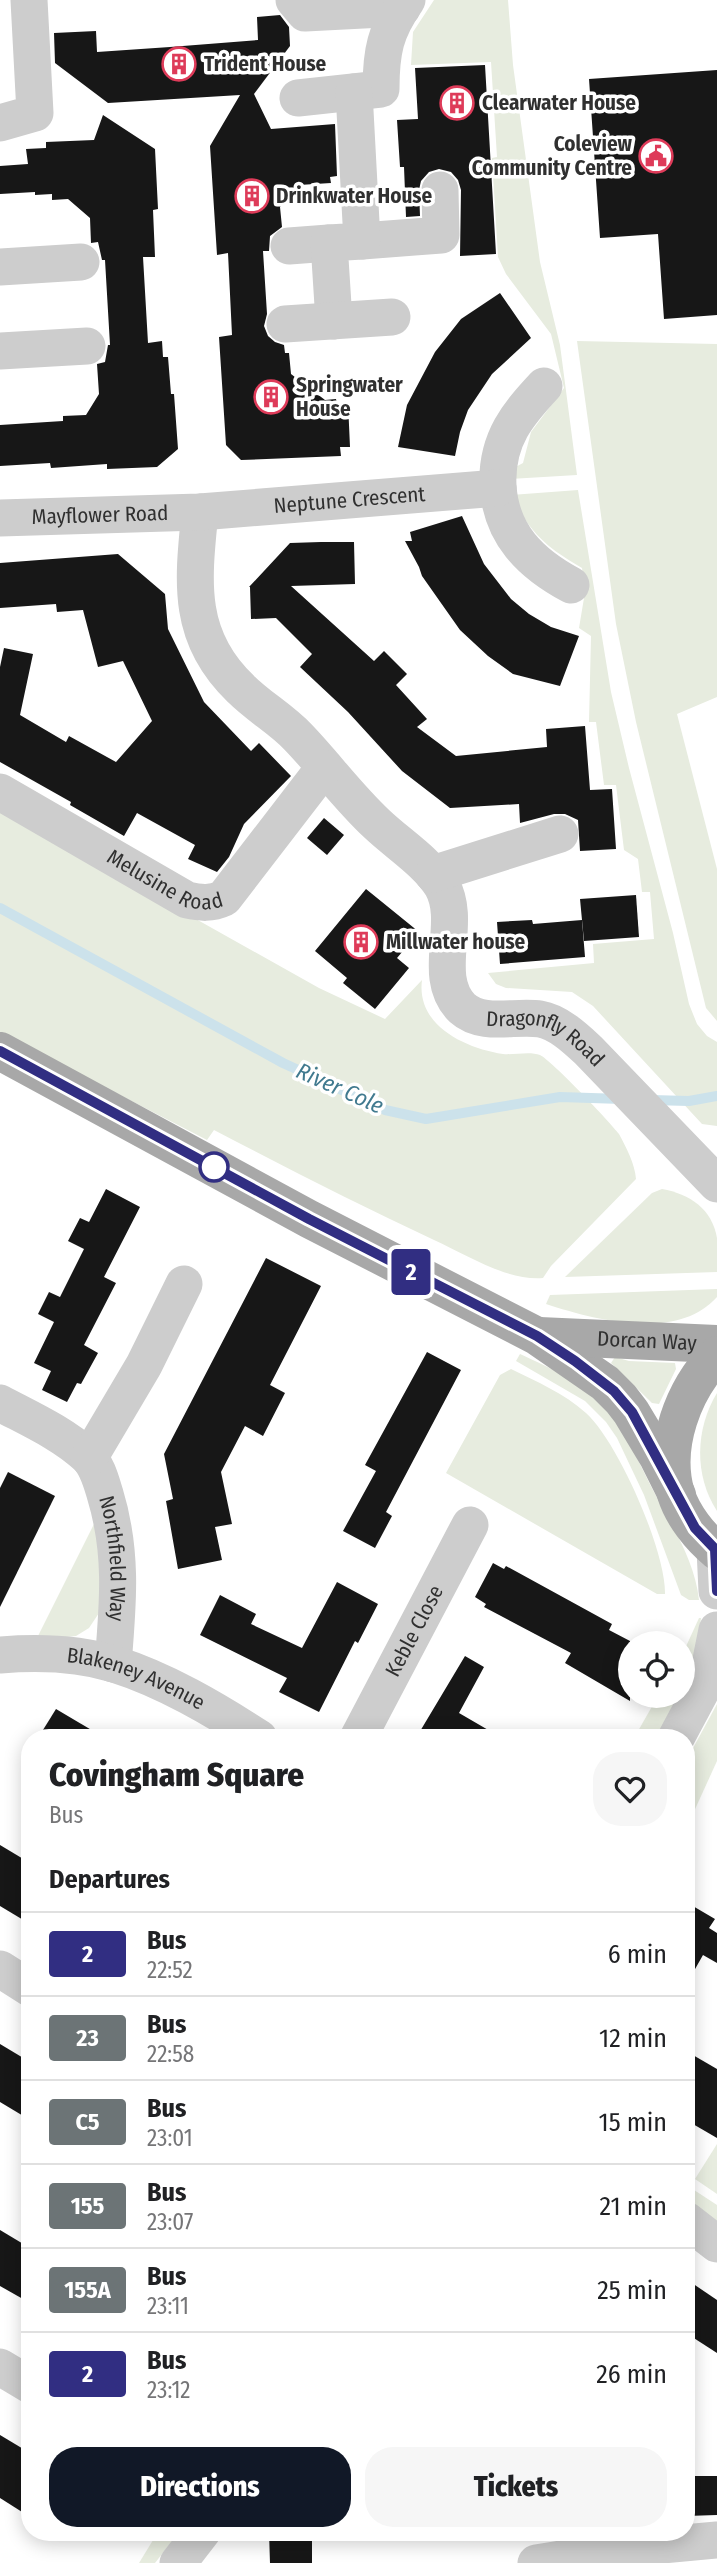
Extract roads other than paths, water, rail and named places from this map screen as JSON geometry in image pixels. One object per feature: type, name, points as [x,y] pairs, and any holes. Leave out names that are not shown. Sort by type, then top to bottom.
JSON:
[{"type":"main road","name":"Dorcan Way","points":[[0,1051],[309,1219],[537,1336],[614,1391],[632,1412],[695,1528],[716,1550]]},
{"type":"main road","name":"Dorcan Way","points":[[537,1336],[717,1344]]},
{"type":"main road","points":[[677,1495],[674,1449],[680,1415],[694,1384],[717,1355]]},
{"type":"street","points":[[0,123],[35,113],[29,0]]},
{"type":"street","points":[[294,0],[305,13],[404,4]]},
{"type":"street","points":[[298,98],[381,89],[384,44],[389,29],[404,4]]},
{"type":"street","points":[[334,321],[346,242],[354,92]]},
{"type":"street","points":[[289,246],[441,235],[440,190]]},
{"type":"street","points":[[0,267],[81,262]]},
{"type":"street","points":[[285,324],[392,317]]},
{"type":"street","points":[[0,351],[87,346]]},
{"type":"street","points":[[544,386],[524,408],[501,450],[498,470],[500,508],[506,526],[518,544],[551,574],[571,585]]},
{"type":"street","name":"Neptune Crescent","points":[[200,512],[498,488]]},
{"type":"street","name":"Mayflower Road","points":[[0,518],[200,512]]},
{"type":"street","name":"Dragonfly Road","points":[[200,512],[194,575],[204,637],[215,657],[242,690],[290,729],[376,823],[433,874],[448,900],[448,987],[464,1010],[488,1019],[540,1019],[570,1034],[589,1050],[717,1184]]},
{"type":"street","name":"Melusine Road","points":[[0,792],[187,900],[213,903],[224,898],[324,768]]},
{"type":"street","points":[[433,874],[560,834]]},
{"type":"street","points":[[89,1458],[144,1365],[184,1284]]},
{"type":"street","name":"Northfield Way","points":[[0,1404],[62,1437],[89,1458],[100,1478],[118,1546],[118,1606],[113,1664]]},
{"type":"street","name":"Keble Close","points":[[363,1729],[470,1525]]},
{"type":"street","points":[[716,1550],[717,1591]]},
{"type":"street","points":[[681,1729],[712,1675],[717,1630]]},
{"type":"street","name":"Blakeney Avenue","points":[[0,1655],[22,1653],[113,1664],[173,1689],[244,1729]]},
{"type":"street","points":[[0,1969],[21,1982]]},
{"type":"street","points":[[695,2227],[717,2244]]},
{"type":"street","points":[[0,2367],[21,2380]]},
{"type":"street","points":[[695,2540],[717,2540]]},
{"type":"street","points":[[178,2563],[195,2541]]},
{"type":"street","points":[[536,2563],[625,2541]]},
{"type":"waterway","name":"River Cole","points":[[0,908],[283,1063],[385,1110],[426,1119],[560,1097],[622,1099]]},
{"type":"waterway","name":"River Cole","points":[[651,1100],[689,1101],[717,1096]]},
{"type":"place","name":"Trident House","points":[[179,64]]},
{"type":"place","name":"Clearwater House","points":[[457,103]]},
{"type":"place","name":"Coleview Community Centre","points":[[656,156]]},
{"type":"place","name":"Drinkwater House","points":[[252,196]]},
{"type":"place","name":"Springwater House","points":[[271,397]]},
{"type":"place","name":"Millwater house","points":[[361,942]]}]
